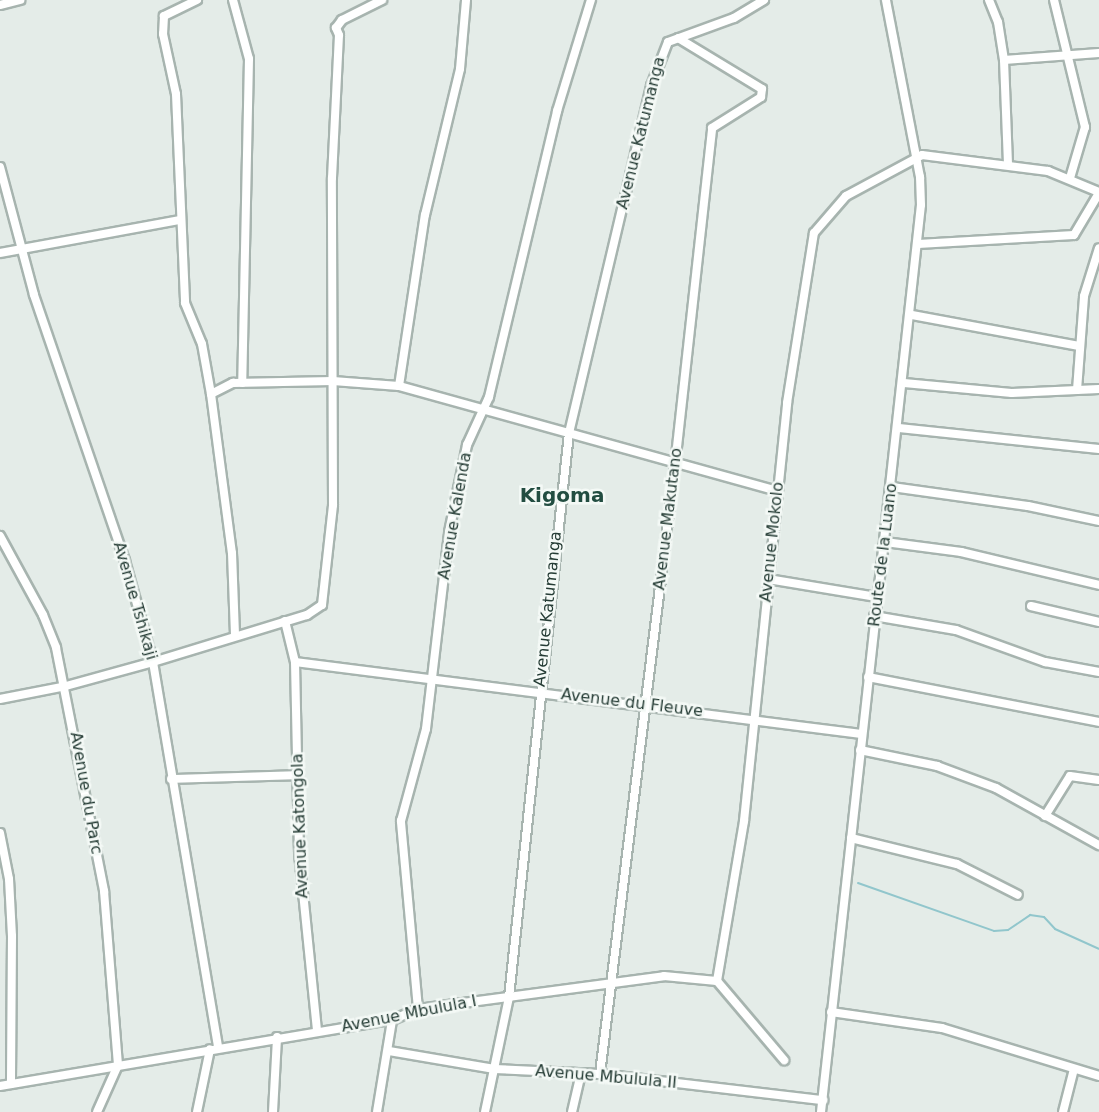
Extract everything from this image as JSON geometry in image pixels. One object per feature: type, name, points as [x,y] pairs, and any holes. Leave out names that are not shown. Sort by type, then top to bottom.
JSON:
[{"type":"street","points":[[0,5],[20,0]]},
{"type":"street","points":[[196,0],[182,3],[162,21],[176,94],[179,220],[185,303],[202,344],[211,394],[232,553],[235,635]]},
{"type":"street","points":[[233,0],[249,59],[242,383]]},
{"type":"street","points":[[0,699],[66,686],[153,662],[315,612],[324,601],[333,505],[332,178],[339,35],[336,28],[342,20],[382,0]]},
{"type":"street","points":[[399,386],[425,215],[460,69],[466,0]]},
{"type":"street","name":"Avenue Kalenda","points":[[418,1009],[401,821],[420,755],[455,501],[467,445],[483,410],[504,342],[557,111],[591,0]]},
{"type":"street","name":"Avenue Katumanga","points":[[485,1112],[509,997],[539,691],[569,433],[651,86],[663,48],[678,38],[734,18],[764,0]]},
{"type":"street","name":"Route de la Luano","points":[[821,1112],[874,616],[899,428],[918,244],[921,191],[886,0]]},
{"type":"street","points":[[989,0],[998,22],[1004,60],[1008,164]]},
{"type":"street","points":[[1054,0],[1065,56],[1085,127],[1070,178]]},
{"type":"street","name":"Avenue Makutano","points":[[600,1074],[675,465],[712,128],[761,97],[762,89],[678,38]]},
{"type":"street","points":[[1004,60],[1099,53]]},
{"type":"street","points":[[916,156],[947,155],[1008,164],[1070,178],[1099,192],[1079,230],[1070,236],[918,244]]},
{"type":"street","name":"Avenue Mokolo","points":[[717,981],[744,821],[787,403],[814,233],[846,196],[916,156]]},
{"type":"street","name":"Avenue Tshikaji","points":[[0,167],[20,248],[82,445],[125,561],[153,662],[214,1048]]},
{"type":"street","points":[[0,253],[179,220]]},
{"type":"street","points":[[1077,390],[1084,296],[1099,248]]},
{"type":"street","points":[[912,315],[1079,346]]},
{"type":"street","points":[[211,394],[227,384],[242,383],[333,381],[399,386],[675,465],[778,491]]},
{"type":"street","points":[[904,383],[1012,393],[1099,389]]},
{"type":"street","points":[[899,428],[1099,449]]},
{"type":"street","points":[[892,487],[1028,506],[1099,521]]},
{"type":"street","name":"Avenue du Parc","points":[[0,536],[44,615],[66,686],[104,891],[118,1065]]},
{"type":"street","points":[[885,542],[961,552],[1099,585]]},
{"type":"street","points":[[768,579],[877,597]]},
{"type":"street","points":[[1031,606],[1099,622]]},
{"type":"street","points":[[874,616],[956,630],[1045,662],[1099,672]]},
{"type":"street","name":"Avenue Katongola","points":[[285,621],[295,662],[302,892],[317,1030]]},
{"type":"street","name":"Avenue du Fleuve","points":[[295,662],[646,704],[861,734]]},
{"type":"street","points":[[868,677],[1099,722]]},
{"type":"street","points":[[860,750],[952,771],[1003,791],[1099,845]]},
{"type":"street","points":[[171,779],[298,775]]},
{"type":"street","points":[[1045,816],[1070,776],[1099,780]]},
{"type":"street","points":[[0,833],[12,936],[11,1084]]},
{"type":"street","points":[[851,838],[957,864],[1018,895]]},
{"type":"street","name":"Avenue Mbulula I","points":[[0,1086],[317,1030],[393,1020],[418,1009],[610,986],[664,976],[717,981]]},
{"type":"street","points":[[717,981],[784,1060]]},
{"type":"street","points":[[831,1012],[942,1028],[1099,1076]]},
{"type":"street","points":[[377,1112],[393,1020]]},
{"type":"street","points":[[273,1112],[277,1037]]},
{"type":"street","points":[[197,1112],[214,1048]]},
{"type":"street","name":"Avenue Mbulula II","points":[[389,1051],[494,1069],[581,1072],[823,1100]]},
{"type":"street","points":[[97,1112],[118,1065]]},
{"type":"street","points":[[1063,1112],[1074,1069]]},
{"type":"street","points":[[572,1112],[581,1072]]},
{"type":"waterway","points":[[858,883],[994,931],[1008,930],[1030,915],[1044,917],[1055,929],[1099,949]]},
{"type":"district","name":"Kigoma","points":[[562,495]]}]
